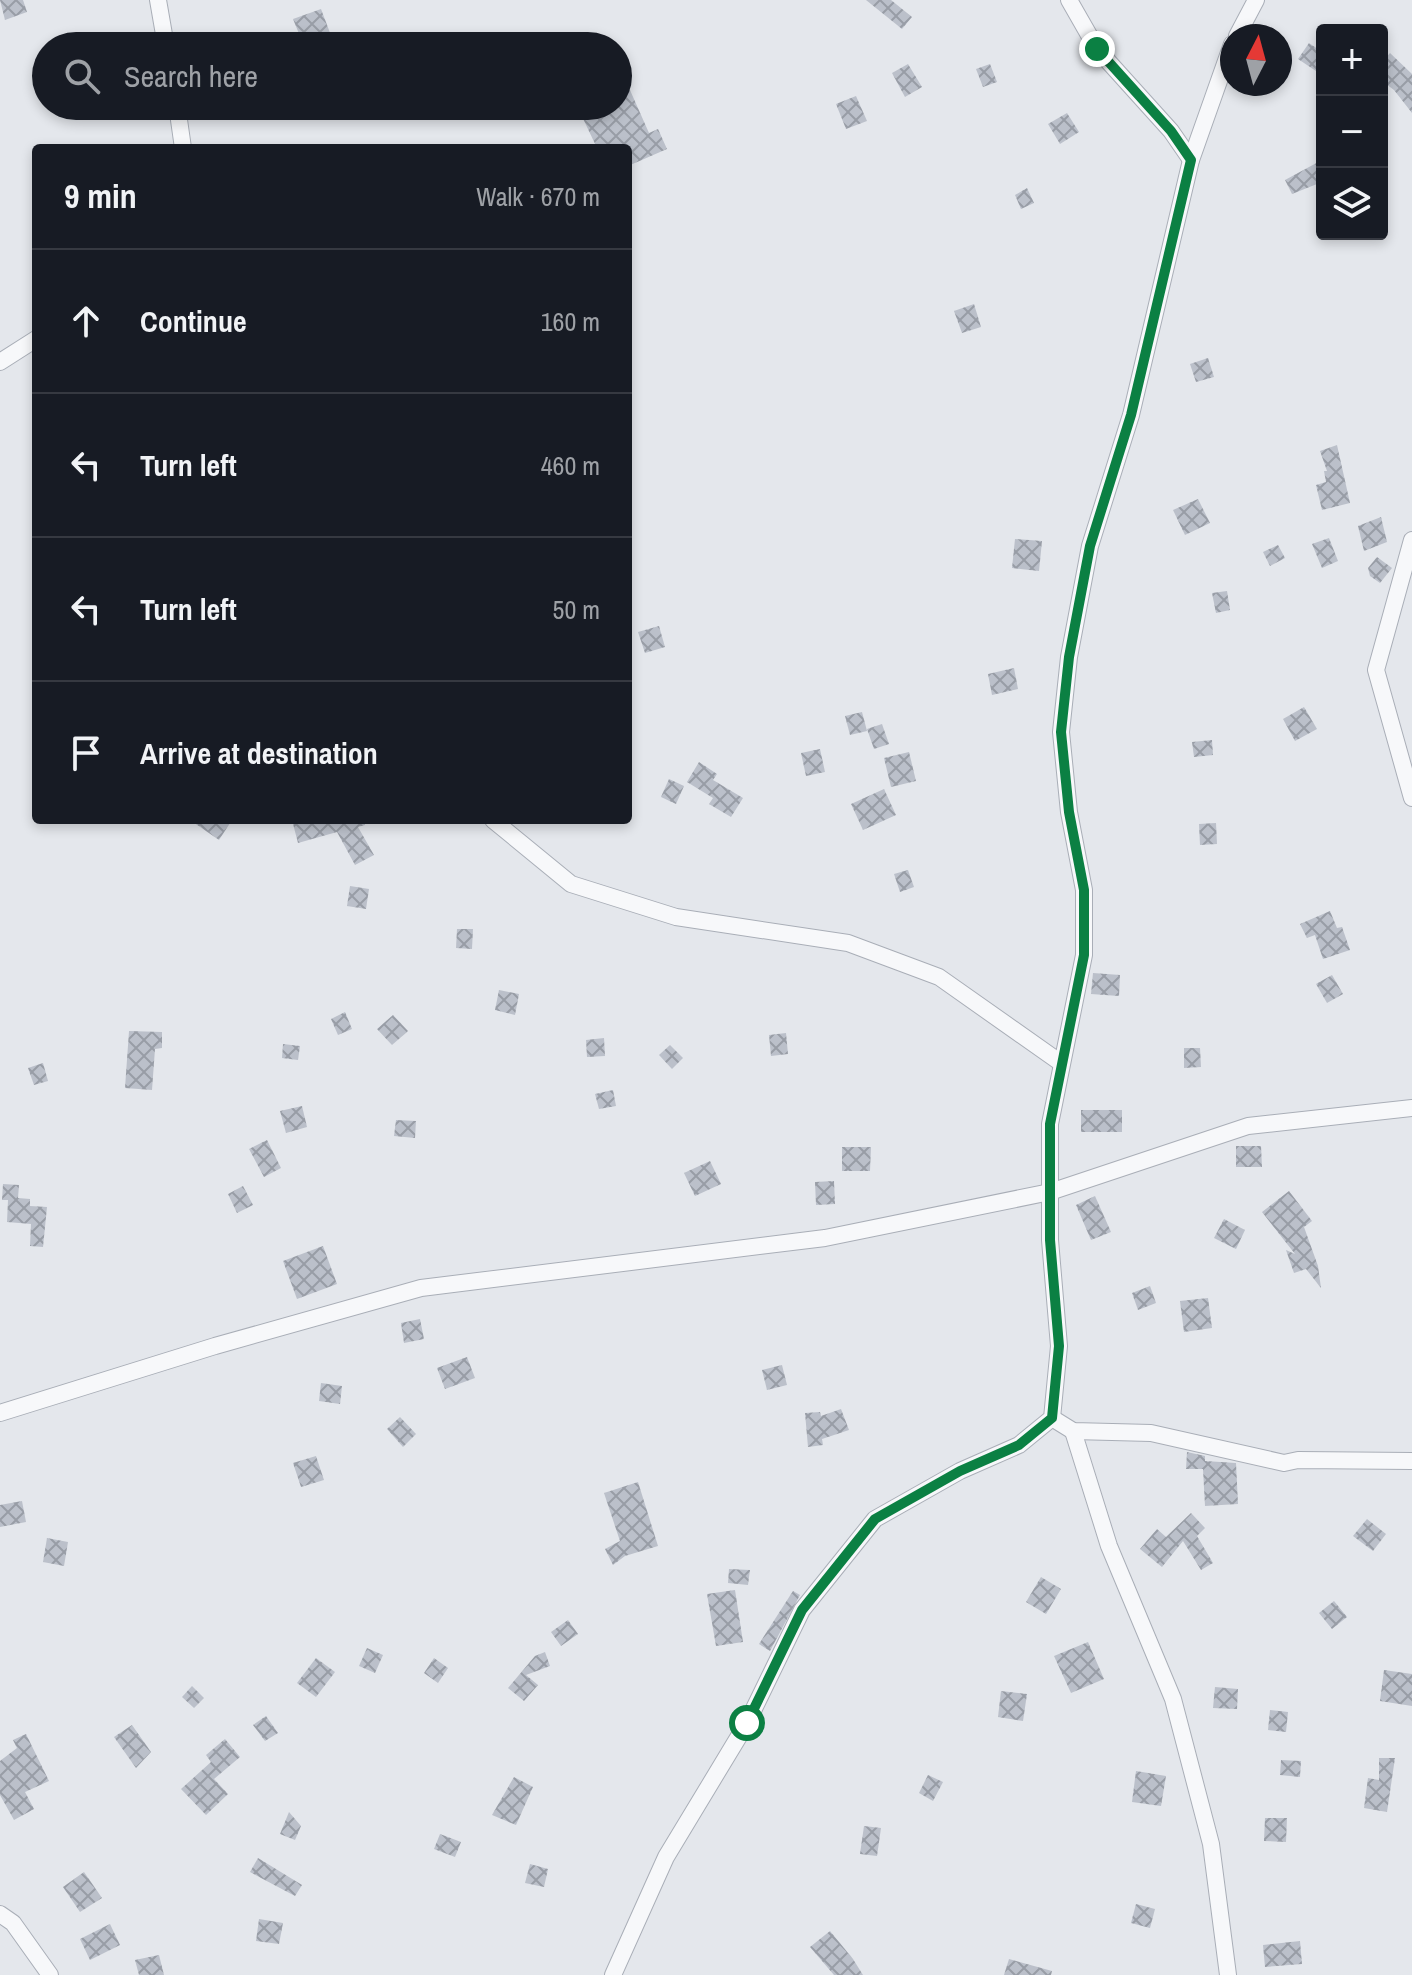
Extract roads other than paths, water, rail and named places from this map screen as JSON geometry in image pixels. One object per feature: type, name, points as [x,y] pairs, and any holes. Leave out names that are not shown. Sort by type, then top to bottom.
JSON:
[{"type":"street","points":[[158,0],[164,32]]},
{"type":"street","points":[[1069,0],[1097,49],[1171,131],[1191,160]]},
{"type":"street","points":[[1243,24],[1256,0]]},
{"type":"street","points":[[613,1975],[666,1857],[747,1723],[802,1610],[875,1519],[960,1471],[1019,1445],[1052,1418],[1059,1346],[1050,1192],[1050,1124],[1084,955],[1084,890],[1069,812],[1061,732],[1069,657],[1090,546],[1131,415],[1191,160],[1220,78]]},
{"type":"street","points":[[179,120],[182,144]]},
{"type":"street","points":[[0,362],[32,342]]},
{"type":"street","points":[[1412,540],[1376,670],[1412,798]]},
{"type":"street","points":[[498,824],[571,884],[676,917],[848,943],[939,977],[1061,1063]]},
{"type":"street","points":[[0,1413],[215,1346],[421,1288],[825,1238],[1050,1192],[1248,1126],[1412,1108]]},
{"type":"street","points":[[1052,1418],[1073,1431],[1151,1433],[1284,1463],[1298,1460],[1412,1461]]},
{"type":"street","points":[[1073,1431],[1109,1546],[1173,1699],[1211,1844],[1228,1975]]},
{"type":"street","points":[[0,1914],[13,1923],[50,1975]]}]
